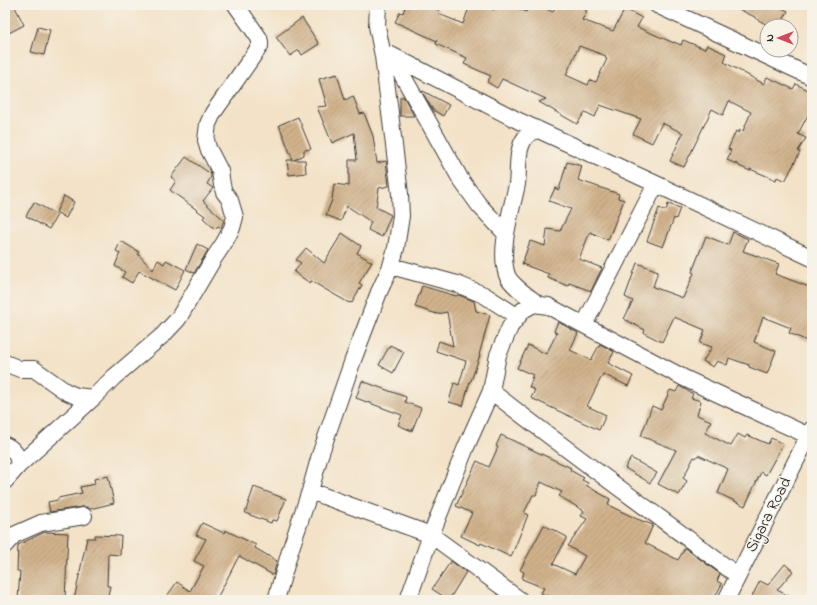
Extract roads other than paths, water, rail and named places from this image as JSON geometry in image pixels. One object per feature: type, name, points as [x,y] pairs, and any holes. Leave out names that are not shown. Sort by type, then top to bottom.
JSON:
[{"type":"street","points":[[5,480],[19,465],[114,377],[163,335],[178,319],[232,228],[235,217],[233,208],[230,200],[224,192],[220,171],[210,152],[206,140],[208,124],[213,113],[260,46],[259,38],[236,5]]},
{"type":"street","points":[[378,5],[377,26],[387,56],[461,180],[479,206],[506,234]]},
{"type":"street","points":[[657,5],[812,77]]},
{"type":"street","points":[[387,56],[537,129],[812,258]]},
{"type":"street","points":[[276,600],[320,455],[353,360],[379,292],[391,266],[396,248],[401,216],[400,194],[387,56]]},
{"type":"street","points":[[537,129],[525,137],[522,144],[517,184],[506,234],[504,260],[507,276],[519,289],[538,304]]},
{"type":"street","points":[[584,325],[656,184]]},
{"type":"street","points":[[391,266],[458,284],[484,295],[518,317]]},
{"type":"street","points":[[408,600],[431,535],[466,446],[491,391],[498,355],[510,327],[523,310],[534,304],[548,306],[686,379],[810,433]]},
{"type":"street","points":[[5,364],[20,370],[34,369],[65,391],[76,396],[93,398]]},
{"type":"street","points":[[491,391],[553,440],[738,576]]},
{"type":"street","name":"Sigara Road","points":[[726,600],[810,433]]},
{"type":"street","points":[[5,444],[12,448],[18,459],[19,465]]},
{"type":"street","points":[[310,491],[431,535],[520,600]]},
{"type":"street","points":[[5,545],[14,535],[41,523],[84,516]]}]
